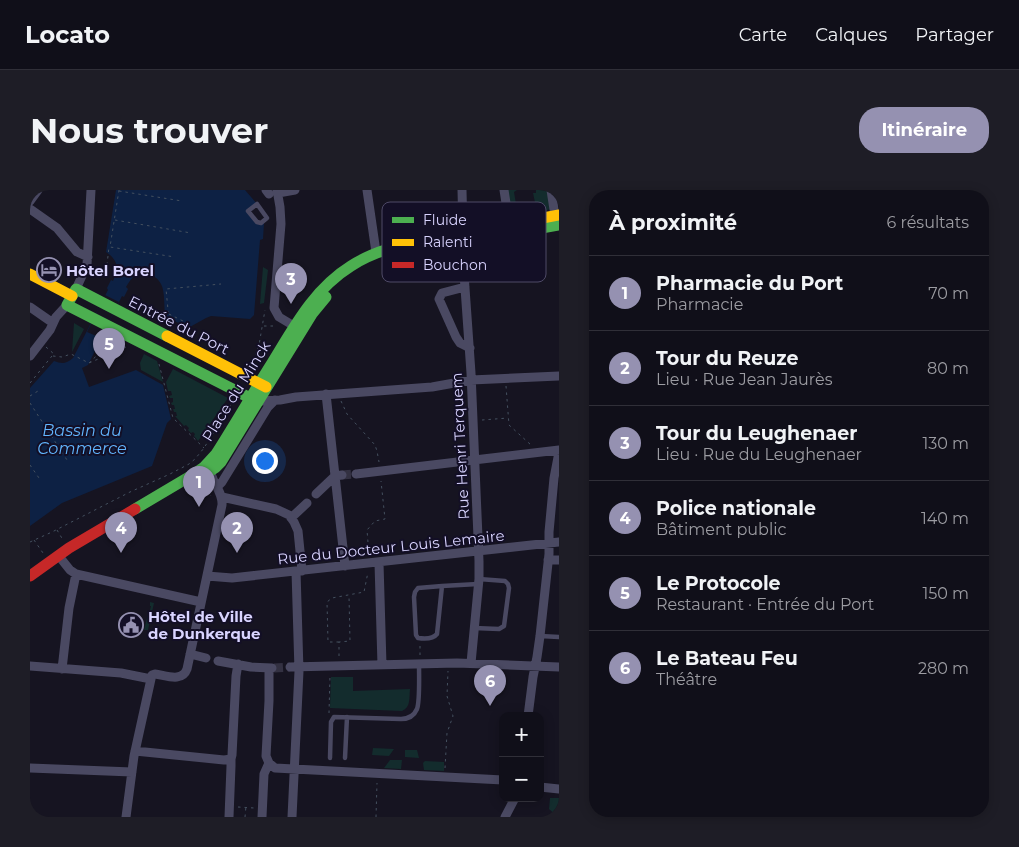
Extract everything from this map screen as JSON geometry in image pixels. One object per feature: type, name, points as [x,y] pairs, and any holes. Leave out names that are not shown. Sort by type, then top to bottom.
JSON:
[{"type":"main road","points":[[306,316],[315,297],[336,277],[355,263],[382,250]]},
{"type":"main road","points":[[306,316],[350,276],[368,265],[382,260]]},
{"type":"main road","points":[[30,274],[72,296],[90,318],[112,333],[144,344],[254,400]]},
{"type":"main road","name":"Entrée du Port","points":[[72,296],[99,300],[263,385]]},
{"type":"main road","name":"Place du Minck","points":[[218,458],[306,316]]},
{"type":"main road","points":[[30,576],[49,562],[80,548],[193,482],[210,471],[218,458]]},
{"type":"main road","points":[[30,583],[61,557],[218,458]]},
{"type":"street","points":[[30,201],[38,190]]},
{"type":"street","points":[[30,356],[72,296],[86,268],[91,190]]},
{"type":"street","points":[[295,190],[272,192],[280,207],[281,224],[274,308],[279,317],[298,329]]},
{"type":"street","points":[[367,190],[376,252]]},
{"type":"street","points":[[551,190],[558,219]]},
{"type":"street","points":[[30,209],[57,228],[77,252],[88,257]]},
{"type":"street","name":"Rue Henri Terquem","points":[[465,282],[470,348],[479,552],[479,581],[471,663]]},
{"type":"street","points":[[465,287],[445,292],[440,295],[439,299],[456,338],[460,343],[470,348]]},
{"type":"street","points":[[30,307],[53,323]]},
{"type":"street","points":[[254,400],[275,400],[326,394],[432,387],[471,380],[559,376]]},
{"type":"street","points":[[326,394],[339,476],[345,566]]},
{"type":"street","points":[[217,487],[222,482],[268,407],[275,400]]},
{"type":"street","points":[[356,474],[559,451],[554,478],[540,636],[529,712]]},
{"type":"street","name":"Place du Minck","points":[[217,487],[218,458]]},
{"type":"street","points":[[126,817],[135,751],[152,676],[154,674],[180,677],[187,670],[221,510],[222,497],[210,471]]},
{"type":"street","points":[[316,494],[339,476]]},
{"type":"street","points":[[193,482],[207,481],[217,487]]},
{"type":"street","points":[[222,497],[283,512],[291,518],[299,536],[294,667],[292,817]]},
{"type":"street","points":[[291,518],[307,504]]},
{"type":"street","name":"Rue du Docteur Louis Lemaire","points":[[207,576],[228,579],[559,542]]},
{"type":"street","points":[[61,557],[70,570],[76,574],[201,602]]},
{"type":"street","points":[[548,560],[559,560]]},
{"type":"street","points":[[379,562],[382,665]]},
{"type":"street","points":[[62,669],[69,608],[76,574]]},
{"type":"street","points":[[190,654],[206,658]]},
{"type":"street","points":[[218,661],[251,667],[271,668],[266,756],[269,763],[275,768],[499,780]]},
{"type":"street","points":[[294,667],[449,663],[559,666]]},
{"type":"street","points":[[229,817],[238,664]]},
{"type":"street","points":[[30,666],[121,673],[151,679]]},
{"type":"street","points":[[135,751],[231,759]]},
{"type":"street","points":[[262,817],[264,774],[269,763]]},
{"type":"street","points":[[30,768],[132,772]]},
{"type":"street","points":[[544,787],[559,789]]},
{"type":"street","points":[[505,817],[513,802]]},
{"type":"lane","points":[[442,586],[437,634],[434,637],[420,639],[416,635],[414,597],[418,588],[479,581],[505,581],[508,584],[504,626],[499,629],[474,628]]},
{"type":"lane","points":[[540,636],[559,637]]},
{"type":"lane","points":[[330,758],[331,722],[333,718],[337,716],[401,720],[415,713],[418,708],[419,664]]},
{"type":"lane","points":[[345,758],[347,717]]},
{"type":"path","points":[[107,265],[119,190],[182,201]]},
{"type":"path","points":[[114,220],[191,233]]},
{"type":"path","points":[[110,247],[175,257]]},
{"type":"path","points":[[152,312],[169,321],[166,289],[222,284]]},
{"type":"path","points":[[169,314],[189,324]]},
{"type":"path","points":[[247,377],[257,351],[263,326],[272,326]]},
{"type":"path","points":[[89,363],[112,333]]},
{"type":"path","points":[[30,383],[53,356],[62,357],[72,354],[89,363],[130,346]]},
{"type":"path","points":[[158,360],[173,418],[204,448]]},
{"type":"path","points":[[506,378],[509,425],[531,445],[532,453]]},
{"type":"path","points":[[30,396],[38,391]]},
{"type":"path","points":[[30,542],[130,492],[179,470],[195,459],[204,448],[238,392]]},
{"type":"path","points":[[340,393],[346,414],[375,445],[378,451],[380,471]]},
{"type":"path","points":[[30,403],[67,460]]},
{"type":"path","points":[[473,421],[508,418]]},
{"type":"path","points":[[30,465],[39,478]]},
{"type":"path","points":[[193,482],[194,488],[205,489],[211,496]]},
{"type":"path","points":[[33,540],[49,562]]},
{"type":"path","points":[[340,666],[339,642],[350,641],[349,595]]},
{"type":"path","points":[[419,664],[420,639]]},
{"type":"path","points":[[444,777],[447,733],[453,716],[446,696],[449,663]]},
{"type":"path","points":[[330,666],[329,714],[333,718]]},
{"type":"path","points":[[376,817],[377,774]]},
{"type":"path","points":[[229,806],[255,808]]},
{"type":"path","points":[[245,817],[246,806]]},
{"type":"green space","points":[[507,190],[517,190],[514,192],[516,202],[509,202]]},
{"type":"green space","points":[[536,190],[549,190],[552,209],[546,210],[546,202],[535,202],[533,193],[536,193]]},
{"type":"green space","points":[[263,267],[268,270],[264,303],[260,304]]},
{"type":"green space","points":[[74,323],[84,329],[72,352]]},
{"type":"green space","points":[[144,354],[157,361],[163,382],[141,370],[140,363]]},
{"type":"green space","points":[[173,369],[228,398],[198,441],[194,436],[195,434],[191,433],[188,430],[189,428],[186,425],[184,426],[175,416],[177,416],[173,409],[175,409],[174,405],[171,403],[173,398],[169,396],[172,395],[171,391],[168,391],[166,382]]},
{"type":"green space","points":[[150,602],[154,603],[148,630],[144,630],[151,606]]},
{"type":"green space","points":[[331,677],[353,677],[353,691],[410,689],[408,705],[402,711],[330,708]]},
{"type":"green space","points":[[373,748],[394,749],[389,756],[372,755]]},
{"type":"green space","points":[[405,750],[417,750],[419,758],[405,757]]},
{"type":"green space","points":[[390,760],[402,760],[401,769],[384,768]]},
{"type":"green space","points":[[425,761],[444,762],[444,771],[424,770],[423,763]]},
{"type":"green space","points":[[550,798],[559,798],[559,816],[549,809]]},
{"type":"water","name":"Bassin du Commerce","points":[[116,190],[245,190],[257,204],[248,211],[257,222],[264,223],[263,239],[260,240],[254,315],[250,319],[211,316],[188,328],[165,316],[163,291],[161,284],[156,278],[148,274],[140,274],[133,277],[126,287],[128,289],[124,297],[122,296],[88,365],[82,368],[89,387],[136,370],[163,385],[171,419],[167,423],[152,466],[62,503],[30,526],[30,388],[54,361],[64,363],[73,358],[108,290],[107,288],[111,280],[113,281],[117,268],[113,258],[106,252]]},
{"type":"pier","points":[[105,295],[119,302],[101,338],[87,332]]},
{"type":"tunnel","points":[[342,475],[356,474]]},
{"type":"tunnel","points":[[274,668],[290,667]]},
{"type":"traffic: fast","points":[[546,227],[559,225]]},
{"type":"traffic: fast","points":[[135,509],[204,467],[216,454],[297,323],[316,297],[338,275],[369,256],[382,251]]},
{"type":"traffic: fast","points":[[167,336],[76,289],[67,305],[256,401]]},
{"type":"traffic: fast","points":[[200,478],[221,462],[312,314],[326,297]]},
{"type":"traffic: slow","points":[[546,217],[559,215]]},
{"type":"traffic: slow","points":[[30,274],[72,296]]},
{"type":"traffic: slow","points":[[167,336],[266,387]]},
{"type":"traffic: jam","points":[[30,576],[69,548],[135,509]]},
{"type":"place","name":"Hôtel Borel","points":[[49,270]]},
{"type":"place","name":"Tour du Leughenaer","points":[[291,304]]},
{"type":"place","name":"Le Protocole","points":[[109,369]]},
{"type":"place","name":"Pharmacie du Port","points":[[199,507]]},
{"type":"place","name":"Police nationale","points":[[121,553]]},
{"type":"place","name":"Tour du Reuze","points":[[237,553]]},
{"type":"place","name":"Hôtel de Ville de Dunkerque","points":[[131,625]]},
{"type":"place","name":"Le Bateau Feu","points":[[490,706]]}]
